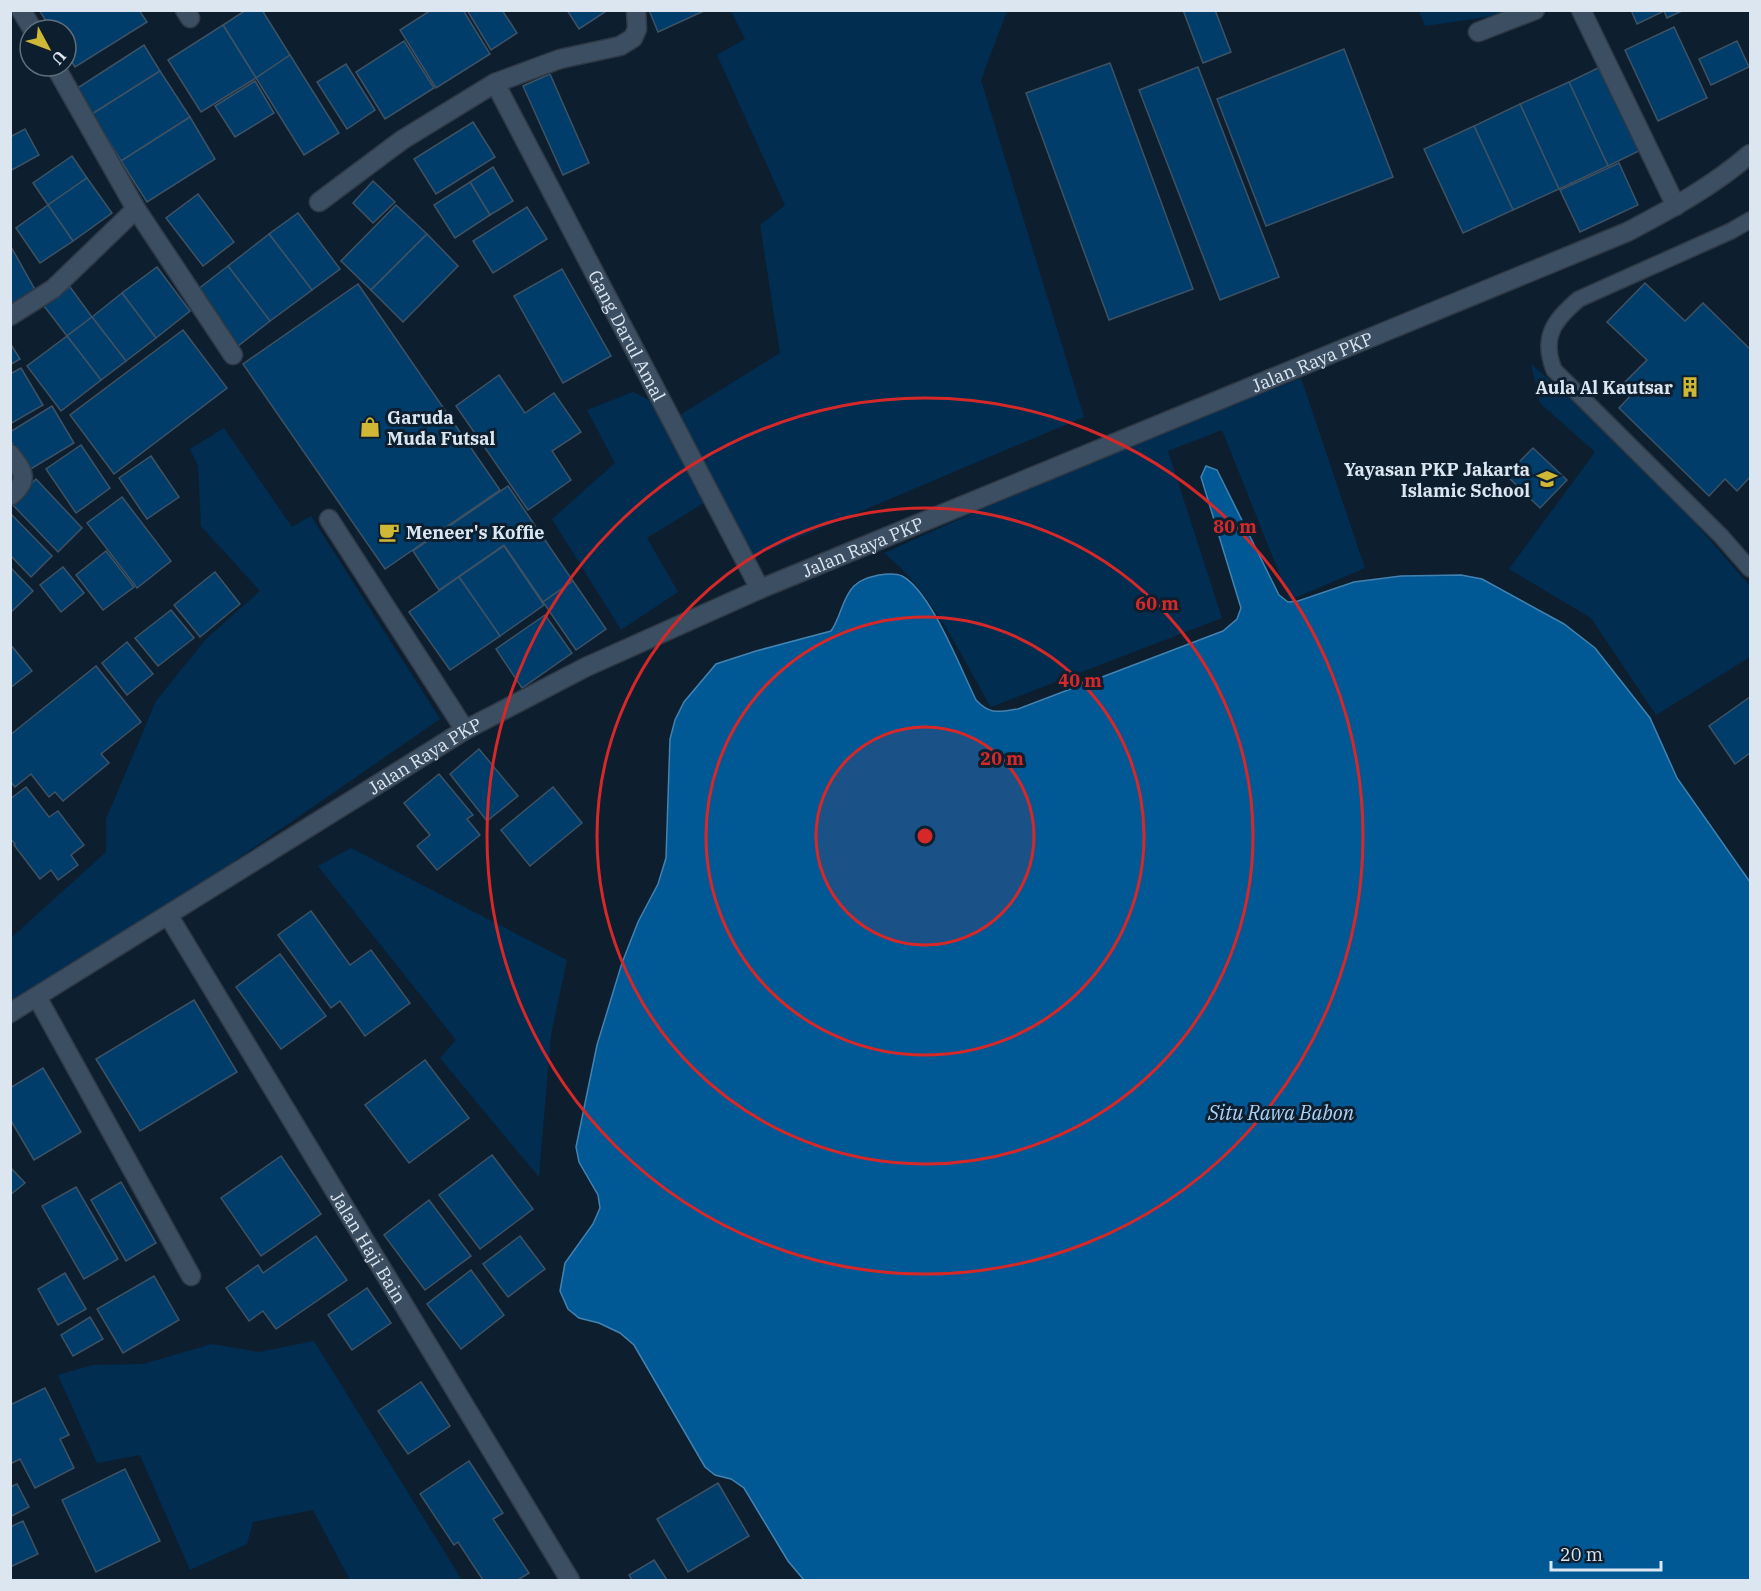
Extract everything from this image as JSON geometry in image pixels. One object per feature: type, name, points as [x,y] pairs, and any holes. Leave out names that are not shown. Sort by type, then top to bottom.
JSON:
[{"type":"street","points":[[319,202],[402,140],[495,83],[560,59],[620,46],[633,38],[637,29],[636,10]]},
{"type":"street","points":[[1478,32],[1535,10]]},
{"type":"street","points":[[1581,10],[1676,206]]},
{"type":"street","points":[[62,78],[136,209],[233,355]]},
{"type":"street","name":"Gang Darul Amal","points":[[495,83],[760,589]]},
{"type":"street","name":"Jalan Raya PKP","points":[[10,1013],[465,730],[586,667],[760,589],[1627,232],[1676,206],[1729,173],[1750,154]]},
{"type":"street","points":[[10,316],[53,289],[136,209]]},
{"type":"street","points":[[10,454],[22,470],[24,480],[19,489],[10,496]]},
{"type":"street","points":[[329,519],[465,730]]},
{"type":"street","name":"Jalan Haji Bain","points":[[168,915],[570,1581]]},
{"type":"street","points":[[37,997],[190,1276]]},
{"type":"lane","points":[[1750,220],[1731,231],[1579,299],[1564,312],[1554,326],[1549,338],[1548,355],[1554,370],[1721,536],[1750,569]]},
{"type":"shaded area","points":[[731,11],[1007,11],[981,80],[1084,417],[750,558],[707,501],[647,538],[678,592],[621,630],[552,519],[615,463],[587,410],[633,392],[680,415],[780,353],[760,225],[785,205],[717,55],[745,39]]},
{"type":"shaded area","points":[[1419,11],[1519,11],[1425,26]]},
{"type":"shaded area","points":[[1531,364],[1636,455],[1750,586],[1750,657],[1656,715],[1591,618],[1509,569],[1595,452],[1540,403]]},
{"type":"shaded area","points":[[1301,378],[1365,568],[1290,600],[1222,430],[1168,451],[1222,618],[991,707],[931,605],[917,586],[884,553],[1116,449]]},
{"type":"shaded area","points":[[224,428],[292,527],[311,516],[440,719],[220,871],[91,952],[15,1006],[11,1000],[11,938],[106,852],[106,819],[156,701],[206,639],[260,591],[201,526],[198,466],[190,449]]},
{"type":"shaded area","points":[[351,848],[567,960],[551,1035],[539,1177],[440,1058],[456,1040],[318,866]]},
{"type":"shaded area","points":[[314,1341],[462,1580],[350,1580],[313,1510],[253,1522],[247,1544],[190,1570],[140,1455],[97,1463],[58,1375],[92,1365],[143,1364],[212,1344],[259,1352]]},
{"type":"water","name":"Situ Rawa Babon","points":[[1206,466],[1217,470],[1279,595],[1288,602],[1298,601],[1354,582],[1401,576],[1461,575],[1482,579],[1564,624],[1595,648],[1650,718],[1677,778],[1750,882],[1750,1580],[804,1580],[788,1561],[744,1488],[731,1479],[715,1475],[705,1467],[634,1345],[620,1333],[599,1323],[579,1318],[568,1309],[560,1291],[565,1263],[593,1224],[600,1208],[598,1195],[579,1162],[576,1147],[597,1045],[622,963],[638,922],[658,884],[666,858],[670,739],[675,720],[684,702],[716,664],[831,631],[854,586],[866,579],[882,575],[902,576],[913,584],[924,597],[944,632],[976,700],[986,708],[995,711],[1018,709],[1223,631],[1237,619],[1241,608],[1201,477]]},
{"type":"building","points":[[39,10],[139,10],[147,22],[78,65],[78,18],[44,18]]},
{"type":"building","points":[[246,10],[262,10],[290,55],[256,78],[223,25]]},
{"type":"building","points":[[431,10],[463,10],[490,54],[436,88],[400,30]]},
{"type":"building","points":[[467,10],[502,10],[517,33],[491,50]]},
{"type":"building","points":[[567,10],[608,10],[579,29]]},
{"type":"building","points":[[649,10],[706,10],[658,32]]},
{"type":"building","points":[[1183,10],[1215,10],[1231,52],[1203,63]]},
{"type":"building","points":[[1631,10],[1684,10],[1667,18],[1664,11],[1637,24]]},
{"type":"building","points":[[223,25],[256,78],[201,112],[168,60]]},
{"type":"building","points":[[1674,27],[1707,98],[1658,121],[1625,50]]},
{"type":"building","points":[[404,41],[434,88],[385,119],[356,72]]},
{"type":"building","points":[[1737,41],[1749,67],[1711,85],[1699,59]]},
{"type":"building","points":[[144,45],[160,71],[92,114],[76,89]]},
{"type":"building","points":[[1344,49],[1393,177],[1266,226],[1217,99]]},
{"type":"building","points":[[290,55],[339,133],[304,155],[256,78]]},
{"type":"building","points":[[1110,63],[1193,289],[1109,320],[1026,93]]},
{"type":"building","points":[[346,64],[375,110],[347,129],[317,82]]},
{"type":"building","points":[[1198,67],[1279,277],[1220,300],[1139,90]]},
{"type":"building","points":[[1600,67],[1639,151],[1608,166],[1569,82]]},
{"type":"building","points":[[160,71],[190,117],[121,161],[92,114]]},
{"type":"building","points":[[550,74],[589,163],[563,175],[523,86]]},
{"type":"building","points":[[255,81],[274,113],[235,137],[215,106]]},
{"type":"building","points":[[1569,82],[1608,166],[1559,189],[1520,104]]},
{"type":"building","points":[[1520,104],[1559,189],[1513,210],[1474,126]]},
{"type":"building","points":[[190,117],[215,159],[147,202],[121,161]]},
{"type":"building","points":[[473,122],[495,157],[436,194],[414,159]]},
{"type":"building","points":[[1474,126],[1513,210],[1463,233],[1424,149]]},
{"type":"building","points":[[25,129],[39,155],[10,171],[10,137]]},
{"type":"building","points":[[72,156],[87,178],[48,205],[33,183]]},
{"type":"building","points":[[1619,163],[1638,205],[1580,232],[1560,190]]},
{"type":"building","points":[[493,167],[513,201],[490,215],[470,182]]},
{"type":"building","points":[[87,178],[112,213],[73,241],[48,205]]},
{"type":"building","points":[[373,181],[395,202],[373,223],[353,203]]},
{"type":"building","points":[[470,182],[490,215],[455,238],[434,205]]},
{"type":"building","points":[[198,194],[234,242],[203,266],[166,218]]},
{"type":"building","points":[[48,205],[73,241],[40,263],[16,228]]},
{"type":"building","points":[[396,205],[427,234],[371,290],[341,261]]},
{"type":"building","points":[[527,207],[547,239],[493,273],[473,241]]},
{"type":"building","points":[[298,213],[340,269],[312,290],[269,234]]},
{"type":"building","points":[[269,234],[312,290],[270,321],[228,266]]},
{"type":"building","points":[[427,234],[458,266],[403,322],[371,290]]},
{"type":"building","points":[[10,245],[38,295],[10,310]]},
{"type":"building","points":[[228,266],[270,321],[238,346],[197,290]]},
{"type":"building","points":[[157,267],[190,311],[156,338],[122,293]]},
{"type":"building","points":[[562,269],[611,356],[563,383],[514,296]]},
{"type":"building","name":"Aula Al Kautsar","points":[[1645,283],[1685,321],[1703,303],[1750,349],[1750,477],[1737,491],[1725,479],[1709,496],[1619,408],[1634,392],[1625,382],[1647,360],[1607,322]]},
{"type":"building","points":[[358,284],[500,490],[385,569],[243,364]]},
{"type":"building","points":[[70,287],[92,317],[67,336],[44,306]]},
{"type":"building","points":[[122,293],[156,338],[126,361],[92,317]]},
{"type":"building","points":[[92,317],[126,361],[101,380],[67,336]]},
{"type":"building","points":[[183,330],[227,388],[114,474],[70,415]]},
{"type":"building","points":[[67,336],[101,380],[61,411],[27,366]]},
{"type":"building","points":[[10,343],[20,359],[10,365]]},
{"type":"building","points":[[21,368],[43,405],[10,424],[10,374]]},
{"type":"building","points":[[499,375],[525,413],[554,393],[581,432],[552,451],[571,480],[528,510],[456,406]]},
{"type":"building","points":[[52,406],[74,443],[29,470],[10,440],[10,432]]},
{"type":"building","points":[[81,445],[110,488],[76,513],[46,469]]},
{"type":"building","points":[[1533,448],[1567,480],[1540,508],[1506,475]]},
{"type":"building","points":[[151,456],[179,497],[147,519],[119,478]]},
{"type":"building","points":[[36,479],[82,528],[58,552],[11,503]]},
{"type":"building","points":[[508,486],[573,581],[543,602],[504,545],[439,590],[413,551]]},
{"type":"building","points":[[122,497],[171,561],[137,588],[87,523]]},
{"type":"building","points":[[10,513],[52,556],[31,577],[10,555]]},
{"type":"building","points":[[504,546],[544,605],[500,636],[459,577]]},
{"type":"building","points":[[106,551],[134,587],[103,610],[76,575]]},
{"type":"building","points":[[10,567],[33,591],[10,613]]},
{"type":"building","points":[[63,567],[84,593],[61,612],[40,585]]},
{"type":"building","points":[[215,572],[240,604],[200,637],[174,605]]},
{"type":"building","points":[[459,577],[500,636],[450,670],[409,612]]},
{"type":"building","points":[[573,581],[606,629],[576,650],[543,602]]},
{"type":"building","points":[[171,610],[194,638],[158,666],[135,638]]},
{"type":"building","points":[[545,615],[572,653],[522,688],[496,649]]},
{"type":"building","points":[[127,642],[153,674],[127,695],[102,663]]},
{"type":"building","points":[[10,644],[32,671],[10,688]]},
{"type":"building","points":[[96,666],[141,722],[101,754],[109,763],[63,801],[55,792],[49,797],[31,774],[15,787],[10,781],[10,735]]},
{"type":"building","points":[[1750,697],[1750,753],[1735,764],[1709,726]]},
{"type":"building","points":[[479,749],[518,796],[487,821],[450,774]]},
{"type":"building","points":[[439,774],[473,815],[467,819],[480,835],[437,870],[417,846],[430,835],[404,803]]},
{"type":"building","points":[[26,787],[49,817],[58,811],[84,845],[71,855],[78,865],[58,880],[51,870],[40,879],[10,838],[10,799]]},
{"type":"building","points":[[553,787],[582,823],[530,866],[501,830]]},
{"type":"building","points":[[311,911],[350,965],[371,950],[410,1003],[365,1036],[340,1001],[331,1008],[278,935]]},
{"type":"building","points":[[280,954],[326,1016],[281,1049],[236,987]]},
{"type":"building","points":[[194,1000],[237,1072],[140,1131],[96,1059]]},
{"type":"building","points":[[425,1060],[469,1118],[409,1163],[365,1105]]},
{"type":"building","points":[[43,1068],[81,1132],[34,1160],[10,1119],[10,1088]]},
{"type":"building","points":[[492,1155],[533,1209],[480,1249],[439,1195]]},
{"type":"building","points":[[281,1156],[321,1214],[261,1256],[221,1198]]},
{"type":"building","points":[[10,1167],[25,1183],[10,1195]]},
{"type":"building","points":[[121,1182],[156,1243],[126,1261],[91,1200]]},
{"type":"building","points":[[76,1187],[118,1259],[84,1279],[42,1206]]},
{"type":"building","points":[[429,1200],[471,1256],[425,1290],[384,1235]]},
{"type":"building","points":[[316,1236],[347,1280],[276,1329],[263,1311],[249,1321],[226,1288],[258,1265],[263,1273]]},
{"type":"building","points":[[520,1236],[545,1269],[508,1297],[483,1264]]},
{"type":"building","points":[[471,1270],[504,1315],[461,1349],[427,1304]]},
{"type":"building","points":[[65,1273],[86,1309],[58,1325],[38,1289]]},
{"type":"building","points":[[154,1276],[179,1320],[123,1353],[97,1309]]},
{"type":"building","points":[[367,1288],[391,1323],[352,1350],[328,1315]]},
{"type":"building","points":[[90,1317],[103,1339],[73,1356],[61,1335]]},
{"type":"building","points":[[421,1382],[450,1426],[408,1454],[378,1411]]},
{"type":"building","points":[[45,1388],[69,1435],[60,1439],[74,1468],[35,1488],[20,1459],[10,1464],[10,1405]]},
{"type":"building","points":[[469,1461],[503,1513],[493,1519],[529,1573],[518,1580],[483,1580],[458,1542],[454,1545],[420,1494]]},
{"type":"building","points":[[125,1469],[160,1541],[96,1572],[62,1500]]},
{"type":"building","points":[[718,1483],[749,1536],[688,1572],[657,1519]]},
{"type":"building","points":[[17,1484],[29,1507],[10,1517],[10,1487]]},
{"type":"building","points":[[23,1521],[38,1554],[10,1567],[10,1527]]},
{"type":"building","points":[[654,1560],[667,1580],[632,1580],[629,1575]]},
{"type":"place","name":"Aula Al Kautsar","points":[[1690,387]]},
{"type":"place","name":"Garuda Muda Futsal","points":[[370,427]]},
{"type":"place","name":"Yayasan PKP Jakarta Islamic School","points":[[1547,479]]},
{"type":"place","name":"Meneer's Koffie","points":[[389,532]]}]
